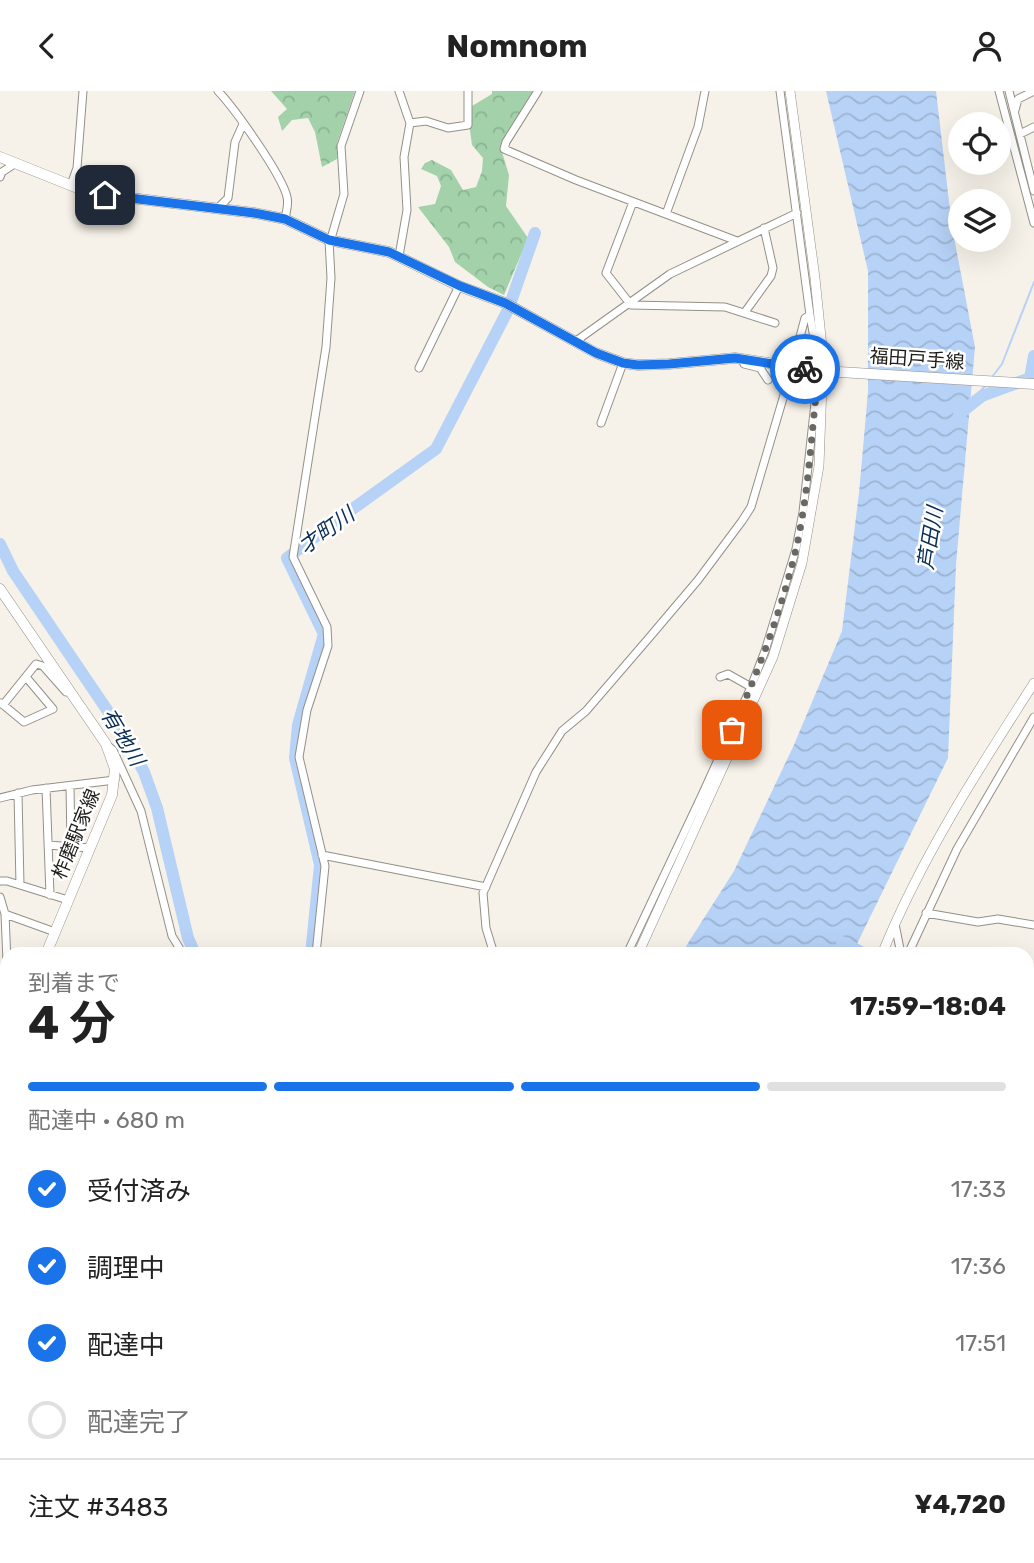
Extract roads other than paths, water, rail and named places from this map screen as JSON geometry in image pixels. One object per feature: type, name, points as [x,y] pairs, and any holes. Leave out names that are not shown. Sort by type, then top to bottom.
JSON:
[{"type":"main road","name":"福田戸手線","points":[[7,160],[90,193],[285,219],[329,240],[400,256],[460,286],[510,306],[596,353],[623,363],[638,365],[743,359],[825,371],[1034,384]]},
{"type":"main road","name":"柞磨駅家線","points":[[0,589],[106,744],[115,769],[112,795],[49,947]]},
{"type":"street","points":[[71,185],[77,168],[83,91]]},
{"type":"street","points":[[218,91],[284,187],[288,203],[285,219]]},
{"type":"street","points":[[317,947],[325,866],[299,757],[307,709],[328,646],[327,627],[293,557],[326,347],[331,278],[327,250],[344,194],[341,146],[360,91]]},
{"type":"street","points":[[399,91],[410,123],[404,156],[407,210],[400,256]]},
{"type":"street","points":[[410,123],[426,121],[448,128],[468,125],[468,91]]},
{"type":"street","points":[[538,91],[504,149],[737,241]]},
{"type":"street","points":[[666,214],[698,127],[705,91]]},
{"type":"street","points":[[641,947],[773,657],[802,563],[819,466],[825,371],[790,91]]},
{"type":"street","points":[[999,91],[1034,223]]},
{"type":"street","points":[[1009,91],[1034,191]]},
{"type":"street","points":[[1014,114],[1018,99],[1034,91]]},
{"type":"street","points":[[779,93],[810,316],[816,350],[825,371]]},
{"type":"street","points":[[217,209],[228,198],[235,142],[243,124]]},
{"type":"street","points":[[1020,134],[1034,127]]},
{"type":"street","points":[[1,174],[7,160]]},
{"type":"street","points":[[633,202],[606,273],[630,300],[631,305],[710,306],[744,312],[775,323]]},
{"type":"street","points":[[576,341],[670,274],[797,213]]},
{"type":"street","points":[[744,312],[771,276],[773,268],[764,228]]},
{"type":"street","points":[[419,368],[460,286]]},
{"type":"street","points":[[492,947],[482,907],[486,887],[536,772],[562,731],[586,711],[698,580],[751,507],[804,318],[810,316]]},
{"type":"street","points":[[743,359],[744,364],[760,368],[768,380]]},
{"type":"street","points":[[601,423],[623,363]]},
{"type":"street","points":[[630,947],[751,687],[765,650],[796,549],[803,512],[817,385],[825,371]]},
{"type":"street","points":[[765,650],[769,650],[779,637]]},
{"type":"street","points":[[26,677],[53,709],[24,722],[2,703],[36,664],[43,666],[71,698],[75,699]]},
{"type":"street","points":[[720,677],[727,674],[751,687]]},
{"type":"street","points":[[885,947],[935,846],[971,782],[1034,683]]},
{"type":"street","points":[[911,947],[957,849],[1034,717]]},
{"type":"street","points":[[106,744],[113,750],[141,811],[173,936],[179,947]]},
{"type":"street","points":[[0,798],[46,788],[115,780]]},
{"type":"street","points":[[70,786],[71,846]]},
{"type":"street","points":[[46,788],[50,895]]},
{"type":"street","points":[[18,793],[20,885]]},
{"type":"street","points":[[48,845],[90,848]]},
{"type":"street","points":[[322,855],[486,887]]},
{"type":"street","points":[[0,881],[68,900]]},
{"type":"street","points":[[0,897],[5,914],[7,947]]},
{"type":"street","points":[[926,913],[978,922],[998,919],[1034,925]]},
{"type":"street","points":[[5,914],[55,932]]},
{"type":"street","points":[[895,924],[900,947]]},
{"type":"water","name":"芦田川","points":[[826,91],[936,91],[948,193],[948,252],[957,252],[975,347],[956,565],[948,758],[855,947],[685,947],[734,871],[793,747],[842,631],[868,392],[868,271]]},
{"type":"waterway","name":"才町川","points":[[312,947],[320,865],[295,758],[298,725],[324,634],[287,558],[436,449],[508,310],[535,233]]},
{"type":"waterway","points":[[992,377],[1002,364],[1034,282]]},
{"type":"waterway","points":[[959,414],[982,396],[1030,378],[1034,356]]},
{"type":"waterway","points":[[969,403],[987,384]]},
{"type":"waterway","name":"有地川","points":[[0,544],[13,571],[124,735],[144,772],[157,808],[192,947]]},
{"type":"waterway","points":[[842,942],[852,947]]}]
